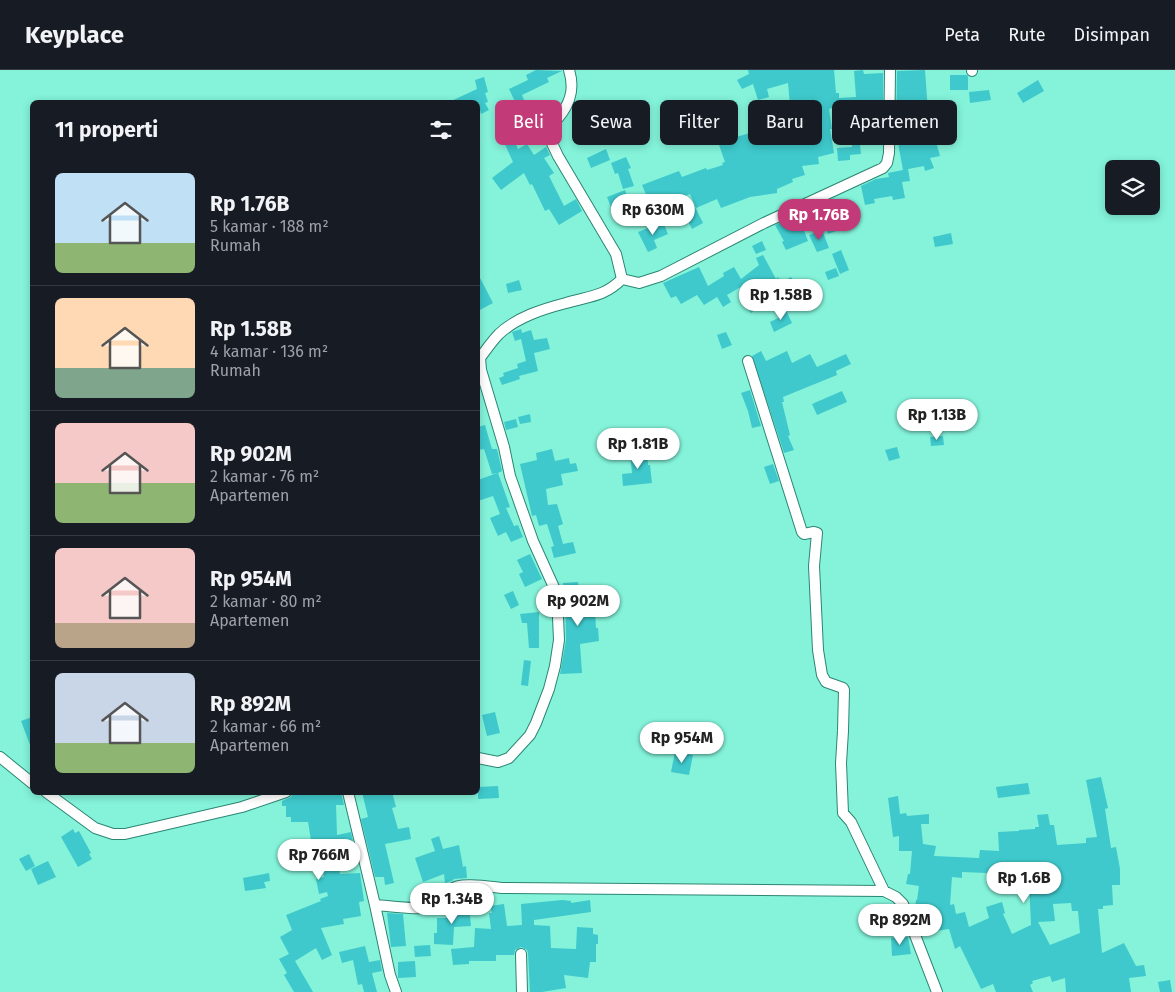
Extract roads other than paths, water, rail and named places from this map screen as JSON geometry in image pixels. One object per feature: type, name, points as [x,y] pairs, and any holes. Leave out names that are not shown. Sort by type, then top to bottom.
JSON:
[{"type":"street","points":[[570,70],[573,82],[572,91],[562,113],[549,129],[549,137],[558,156],[616,254],[622,279]]},
{"type":"street","points":[[622,279],[639,283],[661,276],[764,222],[883,168],[889,153],[890,70]]},
{"type":"street","points":[[480,358],[499,334],[517,320],[567,302],[598,296],[613,288],[622,279]]},
{"type":"street","points":[[748,361],[802,532],[804,534],[816,533],[814,566],[818,654],[826,682],[844,690],[840,760],[843,813],[851,822],[884,892]]},
{"type":"street","points":[[480,370],[504,447],[510,476],[533,541],[557,594],[559,621],[559,640],[555,666],[549,689],[530,735],[509,758],[498,762],[480,758]]},
{"type":"street","points":[[0,757],[30,781]]},
{"type":"street","points":[[50,795],[95,828],[113,834],[125,834],[242,807],[277,795]]},
{"type":"street","points":[[349,795],[390,976],[396,992]]},
{"type":"street","points":[[375,905],[434,906],[443,901],[455,887],[462,885],[502,888],[884,892],[896,897],[902,904],[937,992]]},
{"type":"street","points":[[521,954],[522,992]]}]
